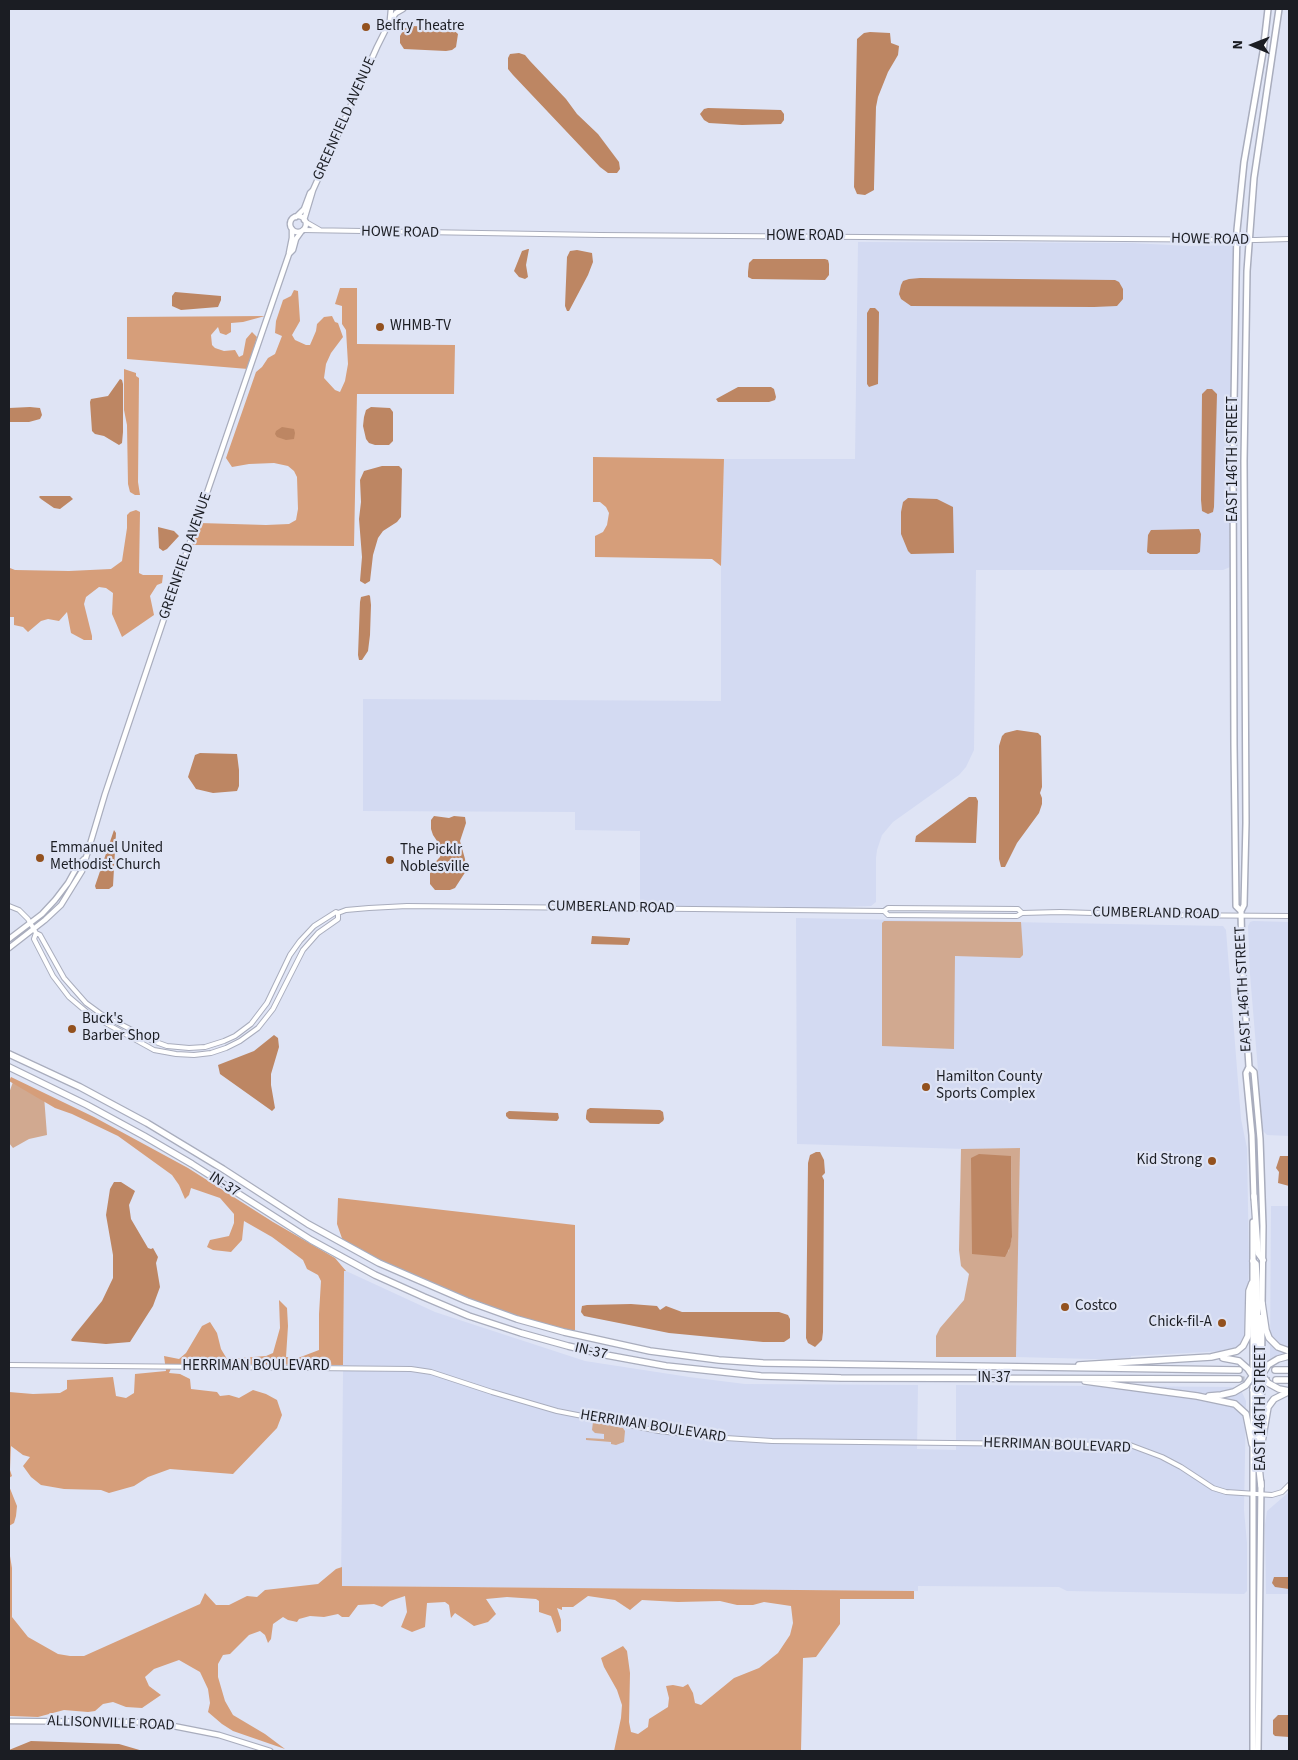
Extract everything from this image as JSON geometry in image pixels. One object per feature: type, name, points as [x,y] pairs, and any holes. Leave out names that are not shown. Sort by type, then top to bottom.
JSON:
[{"type":"highway","name":"IN-37","points":[[9,1052],[153,1126],[308,1224],[379,1263],[459,1298],[544,1327],[637,1348],[736,1361],[803,1364],[1239,1370]]},
{"type":"highway","name":"IN-37","points":[[9,1067],[87,1105],[144,1136],[192,1164],[310,1240],[362,1268],[424,1298],[469,1316],[568,1346],[640,1362],[734,1374],[841,1378],[1239,1379]]},
{"type":"highway","points":[[1254,1196],[1258,1253],[1263,1260]]},
{"type":"highway","points":[[1253,1261],[1256,1264],[1257,1282],[1258,1365],[1264,1380],[1274,1387],[1289,1391]]},
{"type":"highway","points":[[1211,1357],[1236,1351],[1246,1342],[1249,1326],[1249,1291],[1252,1283]]},
{"type":"highway","points":[[1262,1303],[1269,1338],[1278,1347],[1289,1351]]},
{"type":"highway","points":[[1197,1396],[1221,1395],[1234,1392],[1246,1384],[1258,1365],[1262,1350]]},
{"type":"highway","points":[[1254,1387],[1271,1362],[1289,1356]]},
{"type":"highway","points":[[1047,1366],[1211,1357],[1235,1359],[1253,1375],[1261,1486]]},
{"type":"highway","points":[[1275,1370],[1289,1370]]},
{"type":"highway","points":[[1073,1379],[1229,1402],[1243,1410],[1249,1423],[1252,1444]]},
{"type":"highway","points":[[1276,1380],[1289,1380]]},
{"type":"highway","points":[[1261,1448],[1268,1407],[1278,1396],[1289,1391]]},
{"type":"main road","name":"GREENFIELD AVENUE","points":[[390,9],[390,19]]},
{"type":"main road","name":"GREENFIELD AVENUE","points":[[296,216],[304,209],[390,19],[403,9]]},
{"type":"main road","name":"EAST 146TH STREET","points":[[1241,913],[1236,906],[1234,738],[1233,465],[1237,240],[1244,162],[1263,52],[1268,9]]},
{"type":"main road","name":"EAST 146TH STREET","points":[[1253,1375],[1252,1283],[1254,1196],[1252,1139],[1246,1074],[1249,1067],[1241,913],[1244,905],[1245,837],[1244,461],[1248,240],[1256,163],[1279,9]]},
{"type":"main road","name":"GREENFIELD AVENUE","points":[[305,221],[313,190]]},
{"type":"main road","points":[[296,216],[301,217],[305,221],[306,226],[302,231],[296,232],[292,229],[291,222],[296,216]]},
{"type":"main road","name":"GREENFIELD AVENUE","points":[[9,948],[35,931],[52,914],[64,901],[80,876],[176,583],[264,331],[289,254],[292,229]]},
{"type":"main road","name":"GREENFIELD AVENUE","points":[[289,254],[293,250],[296,239],[302,231]]},
{"type":"main road","name":"GREENFIELD AVENUE","points":[[9,939],[55,900],[84,859]]},
{"type":"main road","name":"EAST 146TH STREET","points":[[1249,1067],[1254,1072],[1260,1139],[1263,1260],[1258,1751]]},
{"type":"main road","name":"EAST 146TH STREET","points":[[1253,1751],[1254,1495],[1252,1444],[1254,1387]]},
{"type":"main road","name":"ALLISONVILLE ROAD","points":[[9,1721],[158,1723],[219,1735],[270,1751]]},
{"type":"street","name":"HOWE ROAD","points":[[305,221],[320,230]]},
{"type":"street","name":"HOWE ROAD","points":[[302,231],[600,235],[1289,239]]},
{"type":"street","name":"CUMBERLAND ROAD","points":[[9,906],[22,912],[40,935],[64,978],[79,996],[93,1008],[153,1041],[173,1047],[196,1048],[205,1047],[234,1036],[251,1024],[267,1003],[290,955],[300,941],[322,920],[336,912],[346,910],[407,906],[884,911],[888,908],[1018,909],[1022,913]]},
{"type":"street","name":"CUMBERLAND ROAD","points":[[884,911],[888,915],[1017,916],[1022,913],[1241,913],[1289,916]]},
{"type":"street","name":"CUMBERLAND ROAD","points":[[35,931],[34,939],[53,976],[69,997],[89,1014],[154,1050],[176,1054],[202,1054],[226,1048],[258,1028],[273,1009],[303,950],[318,933],[338,919],[338,913]]},
{"type":"street","name":"HERRIMAN BOULEVARD","points":[[9,1365],[410,1368],[431,1372],[522,1402],[570,1414],[629,1426],[710,1437],[806,1442],[1130,1445],[1173,1462],[1214,1488],[1226,1492],[1254,1495],[1277,1494],[1289,1485]]},
{"type":"shaded area","points":[[409,26],[450,27],[458,34],[456,47],[446,51],[404,49],[400,43],[400,36],[404,29]]},
{"type":"shaded area","points":[[864,33],[890,33],[891,43],[899,46],[898,55],[888,72],[878,97],[876,107],[874,190],[865,195],[857,194],[854,187],[857,39]]},
{"type":"shaded area","points":[[519,53],[525,55],[566,99],[577,114],[598,134],[619,162],[620,169],[617,173],[608,173],[600,167],[508,69],[510,54]]},
{"type":"shaded area","points":[[704,109],[781,110],[784,114],[784,120],[781,124],[742,125],[709,123],[700,114]]},
{"type":"shaded area","points":[[858,242],[1231,245],[1233,247],[1234,280],[1231,484],[1229,499],[1230,567],[1223,570],[976,570],[974,750],[966,767],[959,775],[893,822],[882,835],[876,858],[876,902],[871,906],[818,908],[756,906],[640,908],[640,831],[575,830],[575,812],[363,811],[363,699],[721,701],[721,556],[724,459],[855,459]]},
{"type":"shaded area","points":[[529,249],[526,265],[528,277],[525,279],[519,277],[514,271],[522,251]]},
{"type":"shaded area","points":[[577,250],[592,253],[593,262],[569,311],[567,311],[565,306],[567,257],[570,251]]},
{"type":"shaded area","points":[[753,259],[825,259],[828,260],[829,264],[829,275],[825,280],[752,279],[748,277],[748,272],[749,263]]},
{"type":"shaded area","points":[[920,278],[1115,280],[1119,282],[1123,289],[1123,299],[1117,306],[1094,307],[911,306],[901,299],[899,294],[901,285],[903,281]]},
{"type":"shaded area","points":[[340,288],[357,288],[357,344],[455,345],[454,394],[357,394],[354,546],[192,545],[200,523],[266,525],[289,524],[296,520],[298,509],[297,477],[294,471],[288,466],[274,463],[232,467],[226,458],[256,372],[268,358],[275,354],[282,336],[275,333],[276,321],[283,300],[291,296],[294,290],[298,291],[300,321],[292,335],[295,340],[310,345],[317,324],[324,317],[332,316],[335,322],[338,323],[343,337],[331,353],[326,364],[324,378],[335,390],[340,392],[345,381],[348,364],[346,330],[342,324],[342,306],[335,304]]},
{"type":"shaded area","points":[[175,292],[221,296],[221,300],[218,307],[181,310],[172,306],[172,296]]},
{"type":"shaded area","points":[[870,308],[875,308],[879,312],[878,384],[869,387],[867,384],[867,313]]},
{"type":"shaded area","points":[[265,316],[231,323],[231,332],[226,335],[220,333],[218,327],[211,335],[212,345],[215,348],[224,351],[235,350],[239,357],[243,355],[246,339],[252,332],[257,337],[248,369],[127,359],[127,317]]},
{"type":"shaded area","points":[[124,369],[136,373],[136,376],[139,378],[138,482],[140,495],[130,492],[128,484]]},
{"type":"shaded area","points":[[120,379],[123,384],[123,432],[122,443],[119,445],[92,431],[90,402],[91,399],[108,396]]},
{"type":"shaded area","points":[[738,387],[771,387],[774,389],[776,397],[775,400],[769,402],[718,402],[716,399]]},
{"type":"shaded area","points":[[1207,389],[1212,389],[1217,394],[1214,507],[1213,512],[1208,514],[1202,511],[1201,500],[1202,394]]},
{"type":"shaded area","points":[[371,407],[390,408],[393,412],[393,441],[389,445],[375,445],[369,443],[366,439],[363,426],[364,417],[366,410]]},
{"type":"shaded area","points":[[9,408],[40,408],[42,415],[40,419],[29,422],[9,422]]},
{"type":"shaded area","points":[[282,427],[294,429],[294,439],[286,440],[277,437],[276,431]]},
{"type":"shaded area","points":[[593,457],[724,459],[721,566],[712,559],[595,557],[595,536],[603,532],[607,525],[609,513],[600,502],[593,502]]},
{"type":"shaded area","points":[[382,466],[399,466],[402,469],[401,517],[383,531],[378,538],[373,555],[370,581],[365,584],[360,581],[362,557],[359,519],[361,502],[360,480],[364,471]]},
{"type":"shaded area","points":[[40,496],[70,496],[73,499],[60,509],[54,508],[41,499]]},
{"type":"shaded area","points":[[908,498],[937,499],[953,507],[954,553],[911,554],[908,551],[901,534],[901,512],[903,502]]},
{"type":"shaded area","points":[[136,510],[140,512],[139,573],[143,575],[163,575],[162,583],[157,585],[150,596],[154,615],[122,637],[112,614],[113,593],[106,588],[99,587],[86,597],[84,604],[92,640],[84,640],[71,633],[67,612],[59,621],[48,619],[41,621],[28,632],[23,627],[14,625],[14,617],[9,617],[9,563],[10,568],[15,570],[69,571],[111,569],[122,561],[127,515]]},
{"type":"shaded area","points":[[158,527],[174,531],[179,536],[163,551],[159,548]]},
{"type":"shaded area","points":[[1199,529],[1201,534],[1200,552],[1197,554],[1150,554],[1147,552],[1148,535],[1151,530]]},
{"type":"shaded area","points":[[369,595],[371,605],[368,651],[362,660],[359,660],[360,602],[361,597]]},
{"type":"shaded area","points":[[1017,730],[1038,733],[1041,736],[1042,787],[1040,793],[1042,804],[1039,813],[1017,843],[1005,867],[1001,867],[999,859],[999,746],[1005,733]]},
{"type":"shaded area","points":[[200,753],[237,754],[239,786],[237,791],[213,793],[196,789],[188,777],[195,755]]},
{"type":"shaded area","points":[[969,797],[976,797],[978,801],[976,843],[915,842],[916,836]]},
{"type":"shaded area","points":[[434,816],[449,818],[454,816],[465,817],[466,823],[460,841],[466,871],[455,888],[450,890],[435,890],[430,884],[430,868],[442,852],[431,829],[431,820]]},
{"type":"shaded area","points":[[114,830],[116,833],[113,886],[109,889],[96,889],[95,886]]},
{"type":"shaded area","points":[[796,918],[1223,926],[1226,930],[1241,1119],[1247,1148],[1249,1264],[1247,1330],[1246,1338],[1242,1343],[1231,1350],[1131,1356],[1130,1360],[1016,1357],[1020,1148],[965,1149],[797,1144]]},
{"type":"shaded area","points":[[884,921],[1021,922],[1023,955],[1020,958],[955,956],[954,1049],[882,1046],[882,923]]},
{"type":"shaded area","points":[[1253,921],[1289,922],[1289,1136],[1267,1135],[1263,1131],[1250,974],[1248,926]]},
{"type":"shaded area","points":[[592,936],[630,938],[630,940],[628,945],[591,944]]},
{"type":"shaded area","points":[[274,1035],[278,1038],[279,1047],[271,1074],[275,1108],[272,1111],[220,1074],[218,1065],[254,1051]]},
{"type":"shaded area","points":[[11,1077],[94,1117],[188,1168],[273,1222],[335,1258],[346,1271],[344,1271],[343,1365],[173,1364],[169,1373],[180,1374],[190,1379],[191,1389],[217,1392],[220,1396],[229,1395],[239,1398],[253,1390],[277,1400],[282,1415],[277,1428],[233,1474],[170,1469],[148,1477],[134,1486],[109,1493],[101,1490],[64,1489],[41,1485],[31,1477],[23,1466],[30,1457],[23,1455],[11,1446],[10,1470],[12,1476],[9,1478],[9,1392],[33,1394],[60,1393],[67,1389],[67,1380],[113,1377],[116,1396],[126,1398],[134,1393],[135,1374],[166,1371],[164,1356],[179,1359],[186,1353],[202,1326],[210,1322],[217,1333],[221,1349],[227,1359],[266,1356],[273,1353],[280,1328],[279,1300],[287,1308],[286,1357],[298,1358],[319,1350],[321,1281],[318,1275],[307,1269],[303,1260],[272,1237],[244,1221],[242,1240],[231,1252],[213,1250],[207,1247],[210,1240],[229,1236],[234,1223],[234,1214],[220,1198],[191,1188],[189,1195],[185,1199],[172,1175],[118,1136],[55,1108],[9,1081]]},
{"type":"shaded area","points":[[13,1082],[44,1096],[47,1135],[29,1139],[13,1148],[9,1143],[9,1093]]},
{"type":"shaded area","points":[[590,1108],[660,1110],[663,1112],[664,1119],[659,1124],[590,1123],[586,1116],[587,1110]]},
{"type":"shaded area","points":[[509,1111],[558,1113],[559,1118],[557,1121],[509,1119],[506,1113]]},
{"type":"shaded area","points":[[1020,1148],[1016,1357],[936,1357],[936,1336],[940,1328],[964,1300],[969,1274],[961,1266],[959,1250],[961,1149]],"holes":[[[1011,1156],[1012,1237],[1008,1252]]]},
{"type":"shaded area","points":[[820,1152],[824,1160],[825,1173],[822,1176],[824,1180],[823,1332],[822,1340],[815,1347],[808,1343],[806,1338],[808,1163],[810,1155]]},
{"type":"shaded area","points":[[979,1154],[1011,1156],[1012,1237],[1005,1257],[972,1254],[971,1158]]},
{"type":"shaded area","points":[[1280,1156],[1289,1156],[1289,1186],[1278,1183],[1279,1172],[1276,1168]]},
{"type":"shaded area","points":[[114,1182],[121,1182],[135,1191],[129,1205],[131,1219],[148,1248],[153,1248],[158,1257],[156,1263],[160,1287],[153,1306],[130,1342],[106,1344],[72,1341],[76,1333],[102,1301],[113,1278],[113,1255],[106,1215],[110,1189]]},
{"type":"shaded area","points":[[338,1198],[575,1225],[575,1330],[559,1331],[445,1292],[344,1244],[337,1224]]},
{"type":"shaded area","points":[[1271,1206],[1289,1206],[1289,1360],[1270,1359]]},
{"type":"shaded area","points":[[344,1270],[435,1312],[585,1361],[745,1384],[918,1385],[917,1449],[956,1450],[956,1385],[1237,1387],[1241,1390],[1246,1401],[1244,1510],[1247,1543],[1247,1591],[1244,1594],[1067,1591],[1059,1587],[918,1586],[918,1591],[341,1586]]},
{"type":"shaded area","points":[[631,1304],[657,1306],[660,1310],[666,1306],[682,1312],[779,1312],[788,1315],[790,1319],[790,1338],[784,1342],[763,1342],[669,1333],[584,1316],[581,1312],[582,1306],[587,1305]]},
{"type":"shaded area","points":[[593,1422],[623,1428],[625,1431],[624,1442],[616,1445],[611,1444],[611,1442],[586,1440],[586,1438],[604,1439],[604,1434],[595,1433],[592,1430]]},
{"type":"shaded area","points":[[9,1486],[17,1506],[14,1523],[9,1526]]},
{"type":"shaded area","points":[[1289,1492],[1289,1594],[1266,1594],[1265,1525],[1267,1511]]},
{"type":"shaded area","points":[[9,1550],[12,1568],[12,1617],[28,1637],[58,1654],[70,1656],[84,1656],[200,1604],[205,1593],[216,1605],[229,1605],[247,1596],[257,1597],[265,1590],[318,1584],[336,1569],[342,1567],[342,1586],[914,1591],[914,1599],[840,1599],[840,1624],[816,1657],[803,1658],[801,1751],[614,1751],[622,1705],[617,1690],[601,1658],[623,1646],[627,1651],[630,1673],[629,1722],[631,1732],[638,1734],[648,1727],[649,1719],[668,1707],[669,1698],[666,1686],[683,1687],[688,1684],[693,1693],[695,1703],[701,1705],[734,1678],[759,1668],[778,1653],[790,1635],[793,1623],[791,1606],[764,1602],[753,1605],[737,1605],[720,1601],[678,1602],[642,1600],[630,1610],[615,1600],[588,1596],[573,1607],[562,1607],[562,1610],[557,1608],[561,1620],[561,1631],[557,1633],[551,1616],[539,1612],[539,1601],[536,1599],[507,1597],[486,1599],[496,1614],[488,1622],[474,1626],[455,1613],[451,1618],[449,1605],[445,1602],[427,1603],[425,1627],[412,1632],[401,1627],[407,1612],[405,1596],[390,1601],[382,1607],[374,1604],[358,1605],[349,1617],[342,1617],[338,1614],[324,1617],[310,1616],[299,1619],[297,1622],[283,1617],[273,1624],[271,1639],[268,1643],[265,1635],[260,1631],[249,1635],[230,1654],[223,1655],[218,1664],[218,1677],[225,1701],[233,1715],[265,1734],[285,1749],[233,1731],[222,1724],[208,1712],[210,1703],[208,1689],[200,1672],[179,1660],[154,1669],[145,1677],[149,1686],[161,1695],[142,1708],[126,1707],[113,1702],[103,1704],[95,1711],[88,1712],[64,1710],[38,1717],[9,1716]]},
{"type":"shaded area","points":[[1274,1577],[1289,1577],[1289,1589],[1275,1587],[1272,1583]]},
{"type":"shaded area","points":[[1278,1715],[1289,1715],[1289,1737],[1275,1736],[1273,1734],[1273,1720]]},
{"type":"shaded area","points":[[31,1741],[119,1744],[143,1751],[9,1751]]},
{"type":"tunnel","points":[[1239,1379],[1276,1380]]},
{"type":"place","name":"Belfry Theatre","points":[[366,27]]},
{"type":"place","name":"WHMB-TV","points":[[380,327]]},
{"type":"place","name":"Emmanuel United Methodist Church","points":[[40,858]]},
{"type":"place","name":"The Picklr Noblesville","points":[[390,860]]},
{"type":"place","name":"Buck's Barber Shop","points":[[72,1029]]},
{"type":"place","name":"Hamilton County Sports Complex","points":[[926,1087]]},
{"type":"place","name":"Kid Strong","points":[[1212,1161]]},
{"type":"place","name":"Costco","points":[[1065,1307]]},
{"type":"place","name":"Chick-fil-A","points":[[1222,1323]]}]
